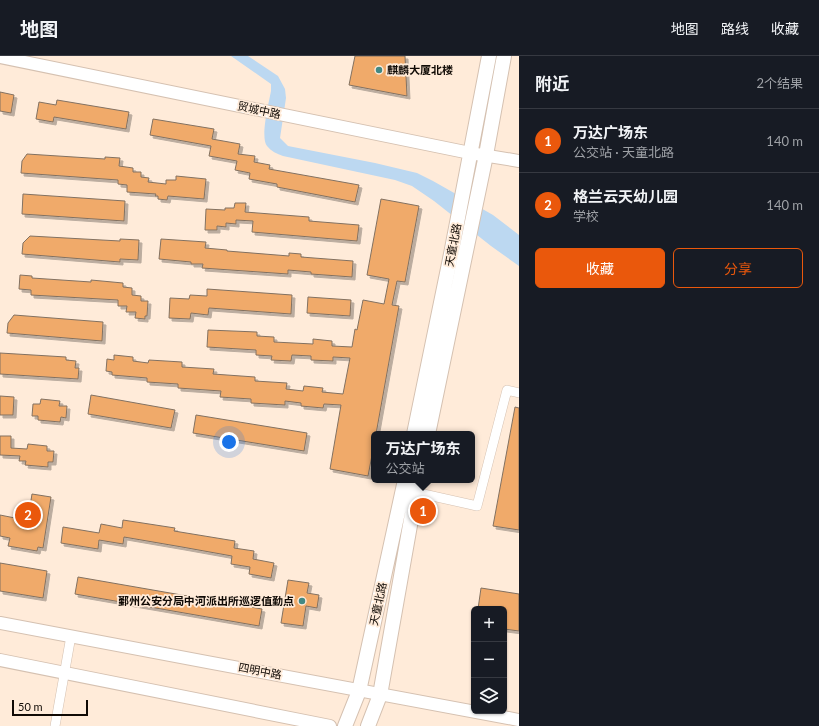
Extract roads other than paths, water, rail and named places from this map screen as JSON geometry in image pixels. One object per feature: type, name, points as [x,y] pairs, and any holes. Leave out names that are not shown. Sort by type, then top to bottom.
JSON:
[{"type":"main road","name":"天童北路","points":[[415,431],[463,194],[489,56]]},
{"type":"main road","points":[[429,431],[486,155],[504,56]]},
{"type":"main road","name":"贸城中路","points":[[0,57],[470,153],[519,161]]},
{"type":"main road","name":"天童北路","points":[[345,726],[359,691],[411,485]]},
{"type":"main road","points":[[368,726],[380,695],[411,485]]},
{"type":"main road","name":"四明中路","points":[[0,623],[519,720]]},
{"type":"main road","points":[[0,660],[330,726]]},
{"type":"street","points":[[411,485],[476,506],[507,390],[519,393]]},
{"type":"street","points":[[55,726],[71,636]]},
{"type":"water","points":[[231,56],[248,56],[278,76],[285,89],[286,98],[280,138],[288,146],[417,173],[433,181],[493,215],[519,235],[519,266],[412,186],[395,180],[283,156],[272,151],[267,146],[264,136],[271,84]]},
{"type":"place","name":"麒麟大厦北楼","points":[[379,70]]},
{"type":"place","name":"万达广场东","points":[[423,511]]},
{"type":"place","name":"格兰云天幼儿园","points":[[28,515]]},
{"type":"place","name":"鄞州公安分局中河派出所巡逻值勤点","points":[[302,601]]}]
